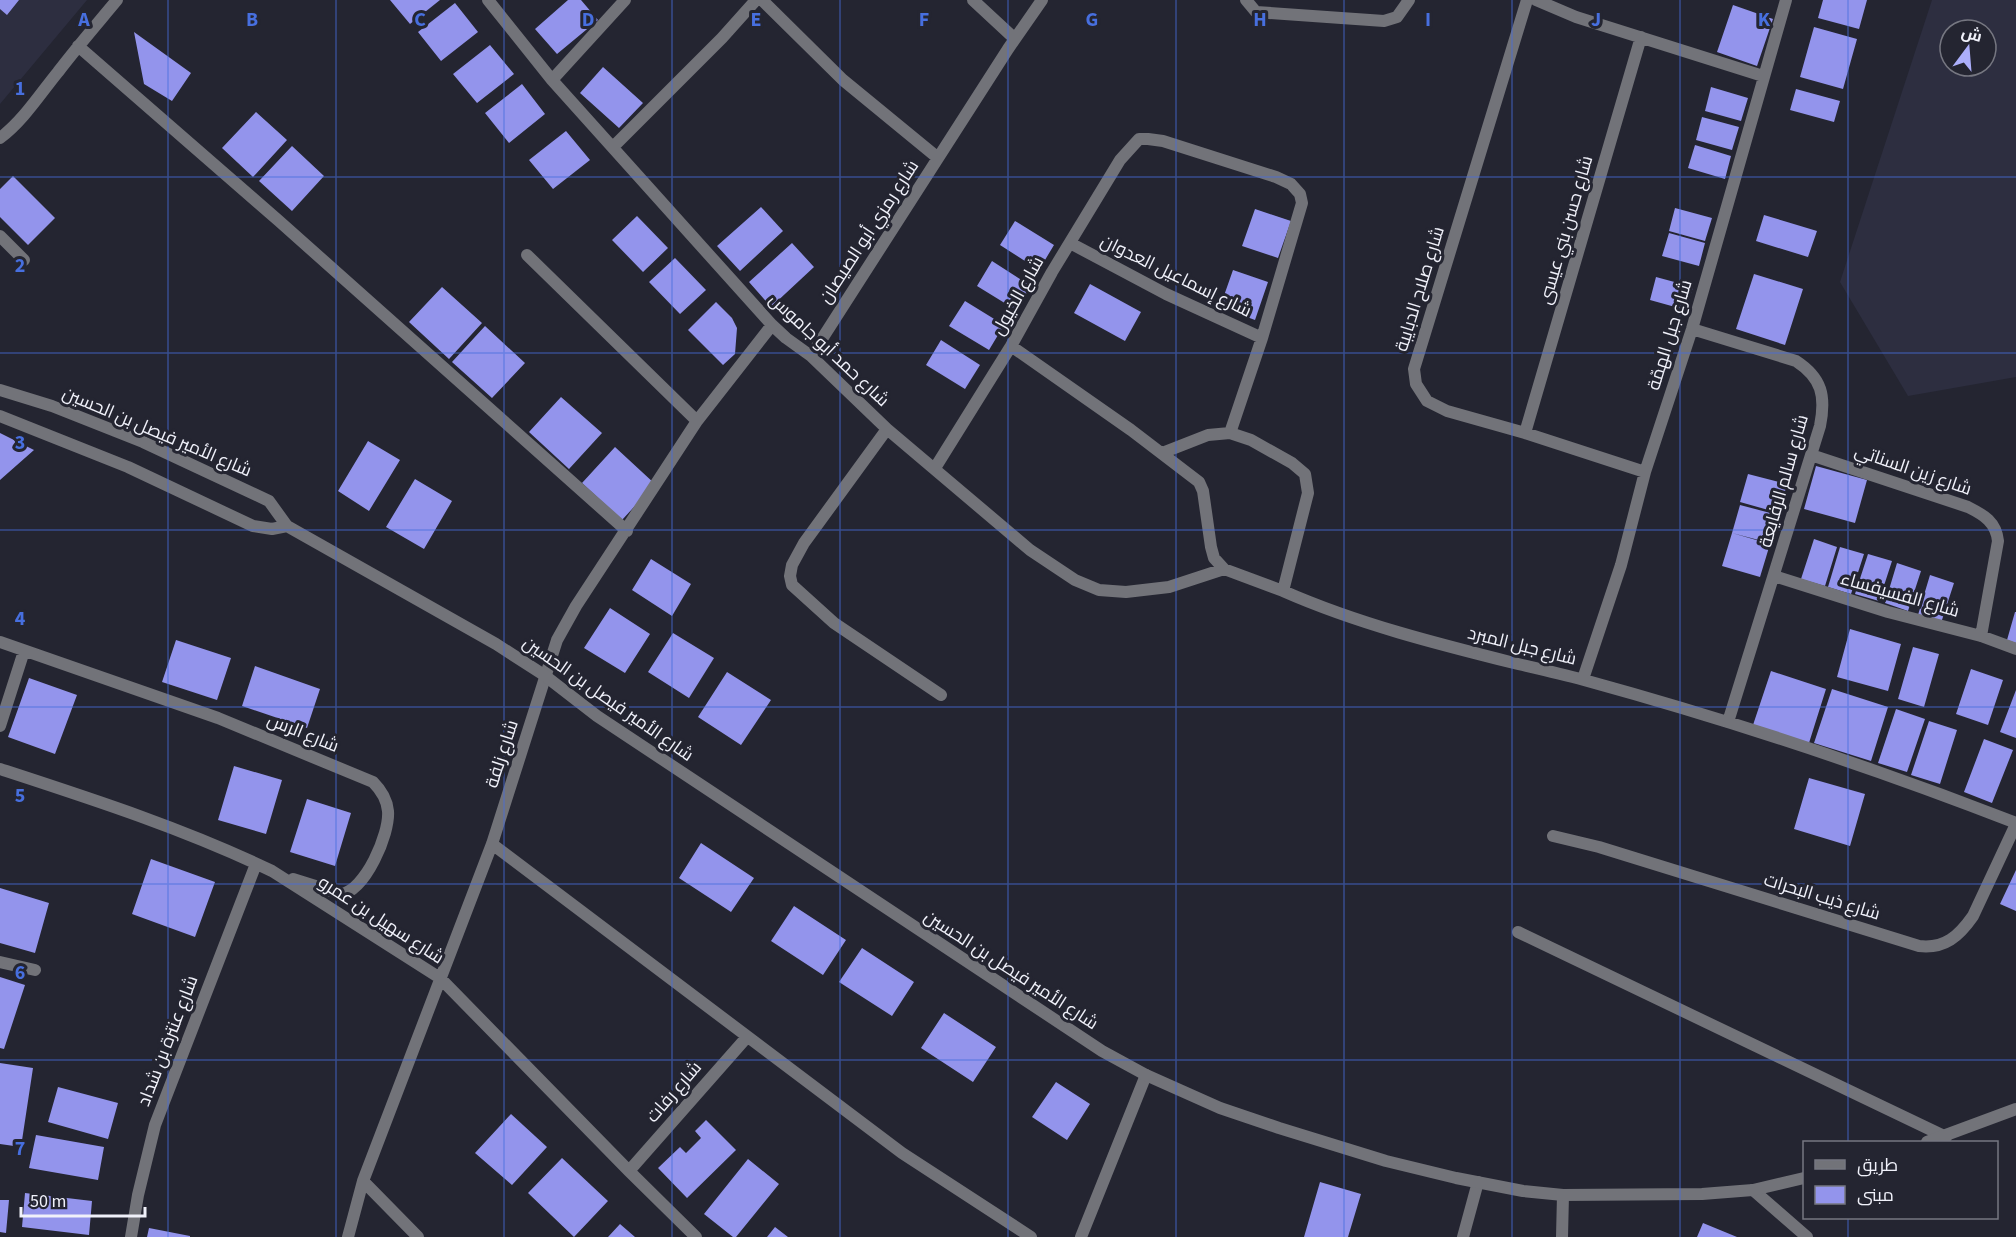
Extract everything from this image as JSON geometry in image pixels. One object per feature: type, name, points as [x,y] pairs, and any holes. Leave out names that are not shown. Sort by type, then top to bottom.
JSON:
[{"type":"street","points":[[0,138],[17,123],[117,0]]},
{"type":"street","name":"شارع حمد أبو جاموس","points":[[488,0],[552,80],[772,325],[811,356],[887,429],[1030,550],[1075,580],[1099,590],[1126,592],[1169,587],[1224,569]]},
{"type":"street","points":[[552,80],[625,0]]},
{"type":"street","points":[[613,147],[722,38],[756,0]]},
{"type":"street","name":"شارع رمزي أبو الصيصان","points":[[762,0],[843,80],[938,158]]},
{"type":"street","points":[[973,0],[1015,39]]},
{"type":"street","name":"شارع رمزي أبو الصيصان","points":[[811,356],[1042,0]]},
{"type":"street","points":[[1246,0],[1256,12],[1384,21],[1397,17],[1409,0]]},
{"type":"street","name":"شارع صلاح الدبايبة","points":[[1527,0],[1414,369],[1416,384],[1427,401],[1447,411],[1525,433],[1646,472]]},
{"type":"street","points":[[1536,0],[1576,18],[1763,76]]},
{"type":"street","name":"شارع جبل الهمّة","points":[[1582,679],[1621,564],[1646,472],[1692,329],[1786,0]]},
{"type":"street","name":"شارع حسن بني عيسى","points":[[1525,433],[1641,38]]},
{"type":"street","points":[[78,46],[279,221],[627,531]]},
{"type":"street","name":"شارع إسماعيل العدوان","points":[[1070,243],[1166,294],[1262,338],[1300,212],[1302,204],[1300,194],[1291,184],[1259,170],[1163,141],[1148,138],[1135,142]]},
{"type":"street","name":"شارع الخيول","points":[[935,468],[1011,346],[1120,160],[1135,142]]},
{"type":"street","points":[[0,236],[24,260]]},
{"type":"street","points":[[527,255],[697,421]]},
{"type":"street","name":"شارع زلفة","points":[[348,1237],[363,1181],[492,844],[557,640],[566,622],[697,421],[772,325]]},
{"type":"street","name":"شارع سالم الرفايعة","points":[[1692,329],[1796,361],[1810,370],[1821,389],[1824,401],[1820,426],[1728,722]]},
{"type":"street","points":[[1230,433],[1262,338]]},
{"type":"street","points":[[1011,346],[1131,430],[1199,482],[1203,491],[1214,558],[1224,569]]},
{"type":"street","name":"شارع الأمير فيصل بن الحسين","points":[[0,390],[52,406],[143,442],[269,501],[287,526],[496,644],[544,675],[597,716],[1058,1023],[1146,1075],[1200,1100],[1279,1128],[1386,1161],[1523,1191],[1563,1195],[1661,1195],[1753,1190],[1803,1178]]},
{"type":"street","points":[[0,416],[128,467],[253,526],[272,529],[287,526]]},
{"type":"street","points":[[887,429],[804,543],[792,565],[790,576],[792,585],[834,623],[941,695]]},
{"type":"street","points":[[1162,453],[1208,435],[1230,433],[1251,440],[1292,463],[1305,474],[1308,493],[1283,591]]},
{"type":"street","name":"شارع زين السناتي","points":[[1811,455],[1968,507],[1990,520],[1998,541],[1981,636]]},
{"type":"street","name":"شارع جبل المبرد","points":[[1224,569],[1338,614],[1468,652],[1582,679],[1728,722],[1890,776],[2016,823]]},
{"type":"street","name":"شارع الفسيفساء","points":[[1774,576],[1888,612],[1981,636],[2016,649]]},
{"type":"street","name":"شارع الرس","points":[[0,642],[218,718],[373,782],[387,806],[387,824],[380,848],[371,866],[352,889],[345,894],[330,892],[272,871]]},
{"type":"street","points":[[0,726],[24,651]]},
{"type":"street","name":"شارع سهيل بن عمرو","points":[[0,769],[176,829],[272,871],[440,978],[696,1237]]},
{"type":"street","name":"شارع ذيب البحرات","points":[[1553,836],[1599,847],[1919,946],[1930,947],[1952,940],[1964,929],[1973,916],[2016,823]]},
{"type":"street","points":[[492,844],[902,1153],[1031,1237]]},
{"type":"street","name":"شارع عنترة بن شداد","points":[[131,1237],[140,1186],[155,1125],[256,864]]},
{"type":"street","points":[[1518,932],[1946,1137]]},
{"type":"street","points":[[0,962],[35,970]]},
{"type":"street","name":"شارع رفات","points":[[629,1171],[747,1037]]},
{"type":"street","points":[[1081,1237],[1146,1075]]},
{"type":"street","points":[[1933,1141],[2016,1109]]},
{"type":"street","points":[[363,1181],[418,1237]]},
{"type":"street","points":[[1463,1237],[1478,1182]]},
{"type":"street","points":[[1753,1190],[1807,1237]]},
{"type":"street","points":[[1562,1237],[1563,1195]]},
{"type":"shaded area","points":[[0,0],[87,0],[0,104]]},
{"type":"shaded area","points":[[1932,0],[2016,0],[2016,377],[1908,396],[1840,282]]},
{"type":"building","points":[[0,0],[19,0],[7,15],[0,9]]},
{"type":"building","points":[[390,0],[440,0],[410,24]]},
{"type":"building","points":[[568,0],[581,0],[598,20],[557,54],[535,29]]},
{"type":"building","points":[[1823,0],[1867,0],[1859,29],[1818,18]]},
{"type":"building","points":[[455,3],[478,32],[441,61],[418,32]]},
{"type":"building","points":[[1733,5],[1773,19],[1757,66],[1717,52]]},
{"type":"building","points":[[1814,27],[1857,39],[1843,89],[1800,77]]},
{"type":"building","points":[[134,32],[191,73],[172,101],[144,84]]},
{"type":"building","points":[[490,45],[514,74],[477,103],[453,74]]},
{"type":"building","points":[[603,67],[643,103],[619,128],[580,93]]},
{"type":"building","points":[[522,84],[545,114],[509,143],[485,113]]},
{"type":"building","points":[[1711,87],[1748,98],[1741,121],[1705,111]]},
{"type":"building","points":[[1796,89],[1840,101],[1834,122],[1790,110]]},
{"type":"building","points":[[256,112],[287,140],[253,177],[222,148]]},
{"type":"building","points":[[1702,117],[1739,127],[1732,150],[1696,140]]},
{"type":"building","points":[[566,131],[590,160],[553,189],[529,160]]},
{"type":"building","points":[[1695,145],[1731,156],[1725,179],[1688,168]]},
{"type":"building","points":[[292,146],[324,176],[292,211],[259,181]]},
{"type":"building","points":[[13,176],[55,218],[28,245],[0,217],[0,189]]},
{"type":"building","points":[[761,207],[783,231],[740,271],[717,246]]},
{"type":"building","points":[[1675,208],[1712,218],[1705,241],[1669,231]]},
{"type":"building","points":[[1255,209],[1291,221],[1278,258],[1242,246]]},
{"type":"building","points":[[1764,215],[1817,231],[1808,257],[1756,241]]},
{"type":"building","points":[[637,216],[668,248],[643,272],[612,240]]},
{"type":"building","points":[[1015,221],[1054,245],[1039,270],[1000,245]]},
{"type":"building","points":[[1669,233],[1705,243],[1699,266],[1662,256]]},
{"type":"building","points":[[792,243],[814,267],[771,307],[749,282]]},
{"type":"building","points":[[675,258],[706,290],[680,314],[649,282]]},
{"type":"building","points":[[992,261],[1031,286],[1016,310],[977,286]]},
{"type":"building","points":[[1233,270],[1268,282],[1255,320],[1220,307]]},
{"type":"building","points":[[1754,274],[1803,289],[1785,345],[1736,329]]},
{"type":"building","points":[[1656,277],[1693,287],[1686,310],[1650,300]]},
{"type":"building","points":[[1090,284],[1141,312],[1125,341],[1074,313]]},
{"type":"building","points":[[442,287],[482,323],[449,359],[409,322]]},
{"type":"building","points":[[965,301],[1004,325],[989,350],[949,326]]},
{"type":"building","points":[[716,302],[732,318],[737,328],[735,354],[723,365],[688,330]]},
{"type":"building","points":[[485,326],[525,363],[492,398],[452,362]]},
{"type":"building","points":[[941,340],[980,365],[965,389],[926,365]]},
{"type":"building","points":[[561,397],[602,433],[569,469],[529,432]]},
{"type":"building","points":[[0,433],[34,450],[0,480]]},
{"type":"building","points":[[368,441],[400,460],[369,511],[338,491]]},
{"type":"building","points":[[615,447],[655,484],[622,520],[582,483]]},
{"type":"building","points":[[1816,466],[1867,480],[1855,523],[1804,509]]},
{"type":"building","points":[[1748,474],[1787,484],[1779,513],[1740,502]]},
{"type":"building","points":[[415,479],[452,501],[424,549],[386,527]]},
{"type":"building","points":[[1740,505],[1778,515],[1770,543],[1732,533]]},
{"type":"building","points":[[1732,533],[1770,544],[1760,577],[1722,566]]},
{"type":"building","points":[[1814,539],[1837,547],[1825,586],[1801,579]]},
{"type":"building","points":[[1840,547],[1864,554],[1851,594],[1828,587]]},
{"type":"building","points":[[1868,554],[1892,561],[1879,601],[1855,594]]},
{"type":"building","points":[[651,559],[691,584],[672,616],[632,590]]},
{"type":"building","points":[[1897,563],[1921,571],[1908,611],[1885,603]]},
{"type":"building","points":[[1930,575],[1954,583],[1941,623],[1918,615]]},
{"type":"building","points":[[610,608],[650,634],[625,673],[584,648]]},
{"type":"building","points":[[2016,612],[2016,643],[2007,640]]},
{"type":"building","points":[[1850,629],[1901,644],[1888,691],[1837,677]]},
{"type":"building","points":[[673,633],[714,658],[689,698],[648,672]]},
{"type":"building","points":[[176,640],[231,658],[217,700],[162,682]]},
{"type":"building","points":[[1913,647],[1939,654],[1924,707],[1898,699]]},
{"type":"building","points":[[255,666],[320,689],[307,728],[242,706]]},
{"type":"building","points":[[1971,669],[2003,680],[1988,725],[1956,714]]},
{"type":"building","points":[[1771,671],[1826,689],[1809,743],[1753,725]]},
{"type":"building","points":[[727,672],[771,700],[741,745],[698,717]]},
{"type":"building","points":[[29,678],[77,695],[55,754],[8,737]]},
{"type":"building","points":[[1832,689],[1888,707],[1871,761],[1814,743]]},
{"type":"building","points":[[2016,690],[2016,738],[2000,732]]},
{"type":"building","points":[[1896,709],[1925,719],[1907,772],[1878,763]]},
{"type":"building","points":[[1929,721],[1957,730],[1940,784],[1911,775]]},
{"type":"building","points":[[1984,739],[2013,750],[1992,803],[1964,792]]},
{"type":"building","points":[[234,766],[282,780],[266,834],[218,820]]},
{"type":"building","points":[[1809,778],[1865,794],[1850,846],[1794,829]]},
{"type":"building","points":[[307,799],[351,813],[335,866],[290,852]]},
{"type":"building","points":[[701,843],[754,878],[731,912],[679,878]]},
{"type":"building","points":[[151,859],[215,882],[195,937],[132,914]]},
{"type":"building","points":[[2016,870],[2016,911],[2000,904]]},
{"type":"building","points":[[0,888],[49,903],[35,953],[0,943]]},
{"type":"building","points":[[794,906],[846,940],[823,975],[771,941]]},
{"type":"building","points":[[862,948],[914,982],[892,1016],[839,982]]},
{"type":"building","points":[[0,977],[25,985],[4,1049],[0,1048]]},
{"type":"building","points":[[944,1013],[996,1047],[973,1082],[921,1048]]},
{"type":"building","points":[[0,1063],[33,1068],[21,1147],[0,1144]]},
{"type":"building","points":[[1056,1082],[1090,1104],[1067,1140],[1032,1117]]},
{"type":"building","points":[[58,1087],[118,1103],[108,1139],[48,1122]]},
{"type":"building","points":[[511,1114],[547,1147],[512,1185],[475,1153]]},
{"type":"building","points":[[706,1120],[736,1150],[687,1198],[658,1168],[680,1147],[686,1153],[701,1138],[695,1131]]},
{"type":"building","points":[[36,1135],[104,1147],[98,1180],[29,1168]]},
{"type":"building","points":[[562,1158],[608,1201],[574,1237],[528,1193]]},
{"type":"building","points":[[748,1159],[779,1184],[736,1237],[733,1237],[704,1214]]},
{"type":"building","points":[[1320,1182],[1361,1194],[1348,1237],[1304,1237]]},
{"type":"building","points":[[25,1193],[92,1201],[89,1235],[22,1227]]},
{"type":"building","points":[[0,1200],[9,1200],[6,1233],[0,1232]]},
{"type":"building","points":[[1703,1223],[1737,1237],[1697,1237]]},
{"type":"building","points":[[620,1224],[635,1237],[608,1237]]},
{"type":"building","points":[[775,1227],[788,1237],[767,1237]]},
{"type":"building","points":[[149,1228],[190,1236],[190,1237],[147,1237]]}]
